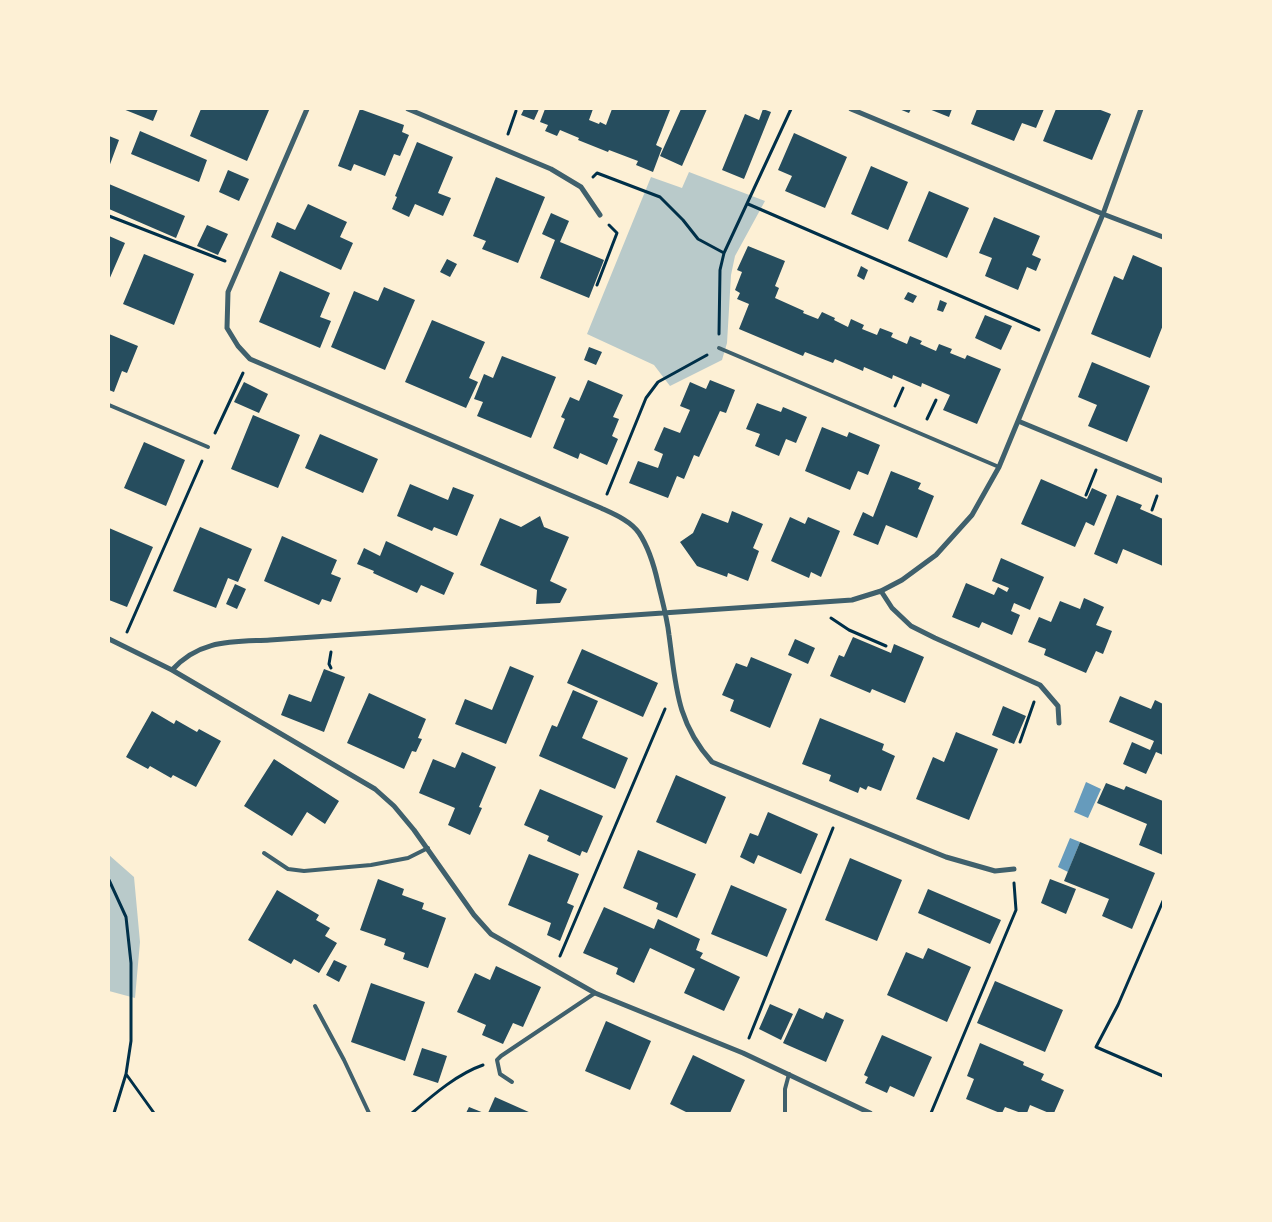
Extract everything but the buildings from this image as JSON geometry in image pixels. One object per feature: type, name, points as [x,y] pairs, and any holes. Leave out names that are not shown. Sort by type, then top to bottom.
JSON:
[{"type":"street","points":[[307,109],[228,292],[228,328],[238,346],[250,359],[601,508],[619,517],[638,531],[652,558],[665,613],[675,685],[684,718],[698,746],[712,762],[946,857],[995,871],[1014,869]]},
{"type":"street","points":[[408,109],[551,169],[581,187],[600,216]]},
{"type":"street","points":[[850,109],[1163,237]]},
{"type":"street","points":[[172,670],[181,660],[194,651],[222,642],[280,640],[852,600],[881,591],[902,580],[936,555],[972,515],[999,467],[1103,214],[1141,109]]},
{"type":"street","points":[[1018,421],[1163,481]]},
{"type":"street","points":[[881,591],[892,608],[912,626],[1040,685],[1058,706],[1058,723]]},
{"type":"street","points":[[109,639],[172,670],[375,789],[394,806],[428,848],[474,914],[491,934],[595,992],[743,1052],[870,1113]]},
{"type":"lane","points":[[719,348],[999,467]]},
{"type":"lane","points":[[109,405],[208,447]]},
{"type":"lane","points":[[264,853],[288,869],[304,871],[372,865],[408,858],[428,848]]},
{"type":"lane","points":[[512,1082],[500,1074],[497,1060],[595,992]]},
{"type":"lane","points":[[315,1006],[344,1060],[369,1113]]},
{"type":"lane","points":[[785,1113],[785,1089],[789,1074]]},
{"type":"path","points":[[601,508],[646,398],[658,382],[719,348],[720,270],[724,253],[791,109]]},
{"type":"path","points":[[501,148],[516,111]]},
{"type":"path","points":[[581,187],[597,173],[660,198],[683,220],[698,239],[724,253]]},
{"type":"path","points":[[748,204],[1053,336]]},
{"type":"path","points":[[109,216],[239,267]]},
{"type":"path","points":[[597,285],[617,234],[600,216]]},
{"type":"path","points":[[121,645],[208,447],[250,359]]},
{"type":"path","points":[[920,434],[936,400]]},
{"type":"path","points":[[1086,495],[1102,456]]},
{"type":"path","points":[[818,602],[826,615],[849,630],[886,646]]},
{"type":"path","points":[[554,970],[675,685]]},
{"type":"path","points":[[1020,742],[1040,685]]},
{"type":"path","points":[[743,1052],[838,813]]},
{"type":"path","points":[[931,1113],[1016,910],[1014,869]]},
{"type":"path","points":[[109,880],[126,917],[131,963],[131,1041],[126,1074],[114,1113]]},
{"type":"path","points":[[1163,901],[1118,1005],[1096,1047],[1163,1076]]},
{"type":"path","points":[[412,1113],[430,1097],[471,1070],[497,1060]]},
{"type":"path","points":[[126,1074],[154,1113]]},
{"type":"shaded area","points":[[689,172],[765,201],[735,256],[731,275],[727,343],[722,360],[670,386],[654,365],[587,334],[651,177],[682,188]]},
{"type":"shaded area","points":[[109,855],[134,877],[140,942],[135,998],[109,991]]},
{"type":"water","points":[[1086,782],[1101,789],[1088,818],[1074,812]]},
{"type":"water","points":[[1070,838],[1080,842],[1068,872],[1058,867]]}]
